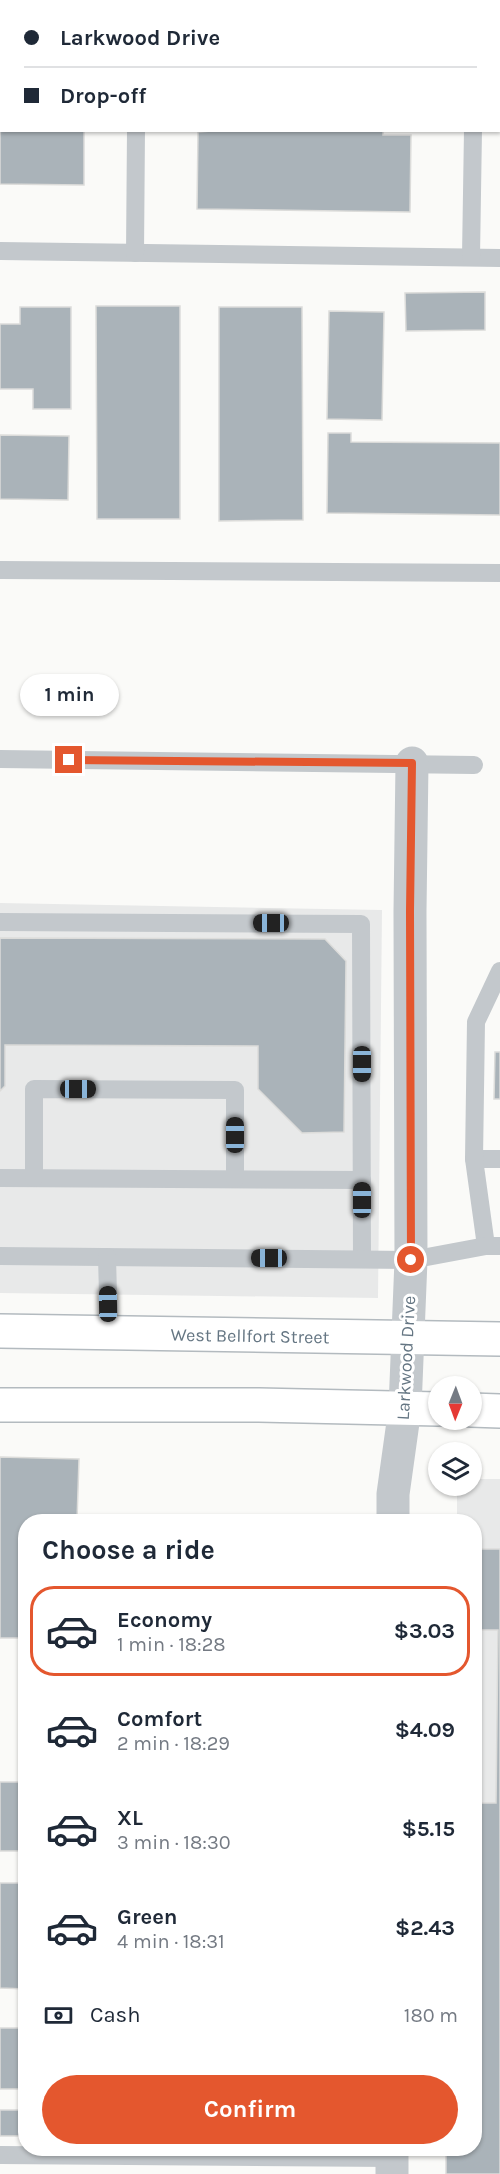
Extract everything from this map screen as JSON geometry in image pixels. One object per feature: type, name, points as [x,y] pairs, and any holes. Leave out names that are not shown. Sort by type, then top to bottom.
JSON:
[{"type":"main road","name":"West Bellfort Street","points":[[0,1331],[500,1339]]},
{"type":"main road","points":[[0,1405],[428,1409]]},
{"type":"main road","points":[[482,1410],[500,1411]]},
{"type":"street","name":"Larkwood Drive","points":[[393,1514],[393,1494],[405,1408],[411,1260],[412,763]]},
{"type":"lane","points":[[135,253],[136,132]]},
{"type":"lane","points":[[471,257],[473,132]]},
{"type":"lane","points":[[0,251],[500,258]]},
{"type":"lane","points":[[0,570],[500,573]]},
{"type":"lane","points":[[0,759],[474,765]]},
{"type":"lane","points":[[0,922],[361,924],[362,1259]]},
{"type":"lane","points":[[0,1256],[411,1260],[493,1246],[474,1159],[476,1022],[500,971]]},
{"type":"lane","points":[[34,1178],[34,1089],[235,1090],[235,1179]]},
{"type":"lane","points":[[474,1159],[500,1159]]},
{"type":"lane","points":[[0,1178],[362,1180]]},
{"type":"lane","points":[[107,1257],[109,1333]]},
{"type":"lane","points":[[0,2155],[18,2155]]},
{"type":"lane","points":[[78,2156],[392,2160]]},
{"type":"shaded area","points":[[0,903],[382,910],[378,1298],[0,1293]]},
{"type":"shaded area","points":[[482,1479],[500,1479],[500,2174],[452,2174],[467,2156],[482,2156],[482,1514],[457,1514],[457,1496],[482,1496]]},
{"type":"building","points":[[0,132],[84,132],[84,185],[0,184]]},
{"type":"building","points":[[198,132],[383,132],[383,135],[411,135],[410,212],[197,209]]},
{"type":"building","points":[[485,292],[485,330],[406,331],[405,293]]},
{"type":"building","points":[[96,306],[180,306],[180,519],[97,519]]},
{"type":"building","points":[[20,307],[71,307],[71,409],[33,409],[33,389],[0,389],[0,324],[20,324]]},
{"type":"building","points":[[219,307],[302,307],[303,520],[219,521]]},
{"type":"building","points":[[329,311],[384,312],[382,420],[327,419]]},
{"type":"building","points":[[328,433],[351,433],[351,442],[500,443],[500,515],[327,513]]},
{"type":"building","points":[[0,435],[69,436],[68,500],[0,499]]},
{"type":"building","points":[[0,938],[325,939],[346,961],[344,1132],[302,1133],[258,1089],[258,1046],[5,1045],[5,1086],[0,1091]]},
{"type":"building","points":[[495,1052],[500,1052],[500,1099],[494,1099]]},
{"type":"building","points":[[0,1457],[79,1459],[77,1514],[18,1514],[18,1638],[0,1638]]},
{"type":"building","points":[[482,1549],[500,1549],[500,2174],[446,2174],[446,2156],[482,2156],[482,1803],[496,1803],[498,1630],[482,1630]]},
{"type":"building","points":[[0,1782],[18,1782],[18,1851],[0,1851]]},
{"type":"building","points":[[0,1883],[18,1883],[18,1989],[0,1988]]},
{"type":"building","points":[[0,2028],[18,2028],[18,2089],[0,2089]]},
{"type":"building","points":[[0,2110],[18,2110],[18,2136],[0,2136]]},
{"type":"route","points":[[69,760],[412,763],[411,1260]]}]
